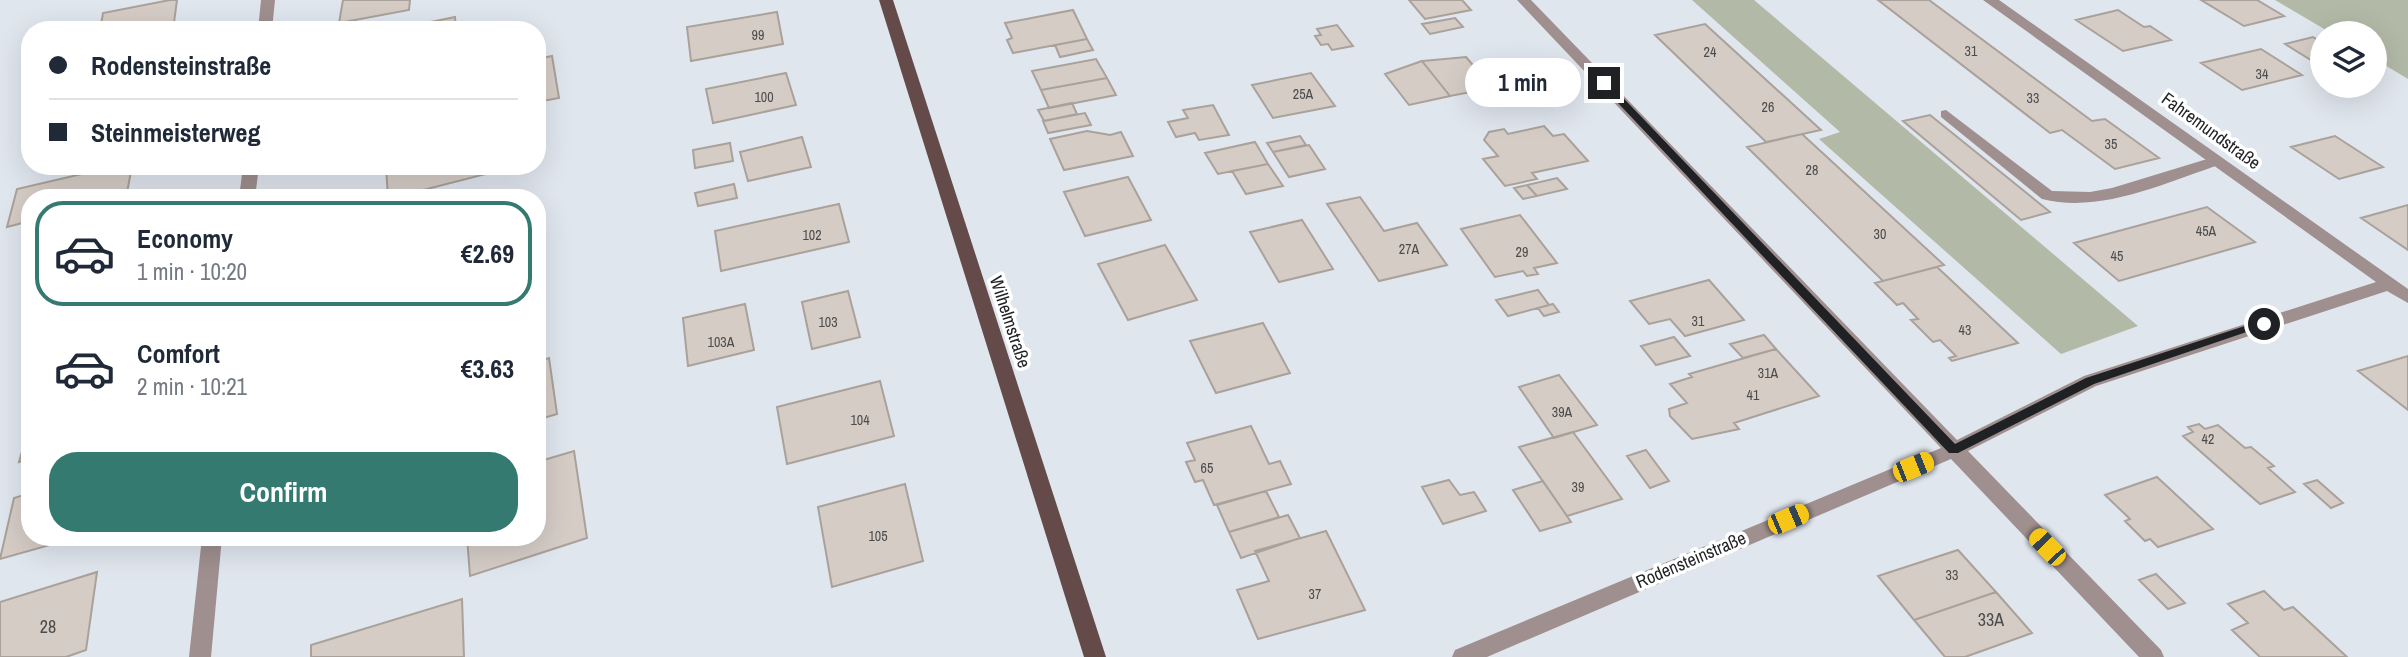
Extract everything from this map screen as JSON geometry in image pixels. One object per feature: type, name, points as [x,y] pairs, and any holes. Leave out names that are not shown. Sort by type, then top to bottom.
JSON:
[{"type":"main road","name":"Wilhelmstraße","points":[[886,0],[1095,657]]},
{"type":"street","points":[[266,21],[268,0]]},
{"type":"street","points":[[1524,0],[2153,657]]},
{"type":"street","name":"Fahremundstraße","points":[[1990,0],[2408,298]]},
{"type":"street","points":[[1946,114],[2048,195],[2069,200],[2119,191],[2217,161]]},
{"type":"street","name":"Rodensteinstraße","points":[[1462,657],[1954,450],[2090,381],[2389,284]]},
{"type":"street","points":[[200,657],[211,546]]},
{"type":"green space","points":[[1692,0],[1754,0],[2138,326],[2061,354],[1819,139],[1840,132]]},
{"type":"green space","points":[[2275,0],[2408,0],[2408,79],[2387,66],[2387,21],[2311,21]]},
{"type":"building","points":[[177,0],[174,21],[102,21],[103,13]]},
{"type":"building","points":[[343,0],[410,0],[409,10],[339,21]]},
{"type":"building","points":[[1409,0],[1462,0],[1471,10],[1425,19]]},
{"type":"building","points":[[1878,0],[1929,0],[2092,121],[2105,119],[2159,158],[2115,169],[2062,130],[2050,133]]},
{"type":"building","points":[[2201,0],[2257,0],[2284,16],[2244,26]]},
{"type":"building","points":[[1073,10],[1087,39],[1013,53],[1007,40],[1012,38],[1005,23]]},
{"type":"building","points":[[2118,10],[2171,40],[2123,51],[2076,20]]},
{"type":"building","points":[[777,12],[783,44],[691,61],[687,27]]},
{"type":"building","points":[[455,17],[455,21],[436,21]]},
{"type":"building","points":[[1455,18],[1463,27],[1430,34],[1422,24]]},
{"type":"building","points":[[1705,24],[1821,130],[1766,142],[1655,35]]},
{"type":"building","points":[[1337,25],[1353,46],[1332,50],[1328,44],[1321,45],[1315,36],[1321,35],[1317,29]]},
{"type":"building","points":[[2310,38],[2310,60],[2285,44]]},
{"type":"building","points":[[1087,39],[1093,50],[1060,57],[1055,45]]},
{"type":"building","points":[[2261,49],[2302,75],[2242,90],[2201,63]]},
{"type":"building","points":[[552,56],[559,98],[546,100],[546,57]]},
{"type":"building","points":[[1466,57],[1492,88],[1450,96],[1422,61]]},
{"type":"building","points":[[1096,59],[1107,78],[1041,90],[1032,71]]},
{"type":"building","points":[[1422,61],[1450,96],[1409,105],[1385,74]]},
{"type":"building","points":[[1526,70],[1534,79],[1505,85],[1497,76]]},
{"type":"building","points":[[786,73],[796,105],[713,123],[706,89]]},
{"type":"building","points":[[1311,73],[1335,106],[1273,118],[1252,85]]},
{"type":"building","points":[[1107,78],[1116,95],[1049,108],[1041,90]]},
{"type":"building","points":[[1534,79],[1543,88],[1513,94],[1505,85]]},
{"type":"building","points":[[1072,103],[1077,114],[1044,121],[1038,110]]},
{"type":"building","points":[[1213,105],[1229,135],[1199,140],[1195,133],[1176,137],[1168,122],[1188,118],[1183,110]]},
{"type":"building","points":[[1085,113],[1091,125],[1048,133],[1043,121]]},
{"type":"building","points":[[1930,115],[2050,212],[2021,220],[1903,121]]},
{"type":"building","points":[[1544,126],[1553,136],[1564,134],[1588,161],[1532,173],[1537,179],[1505,186],[1483,159],[1498,156],[1484,140],[1489,132],[1504,129],[1508,134]]},
{"type":"building","points":[[1087,131],[1110,135],[1121,132],[1133,156],[1064,170],[1050,139]]},
{"type":"building","points":[[1802,134],[1944,265],[1883,281],[1747,147]]},
{"type":"building","points":[[1300,136],[1306,145],[1273,152],[1267,143]]},
{"type":"building","points":[[2335,136],[2383,167],[2339,179],[2291,147]]},
{"type":"building","points":[[802,137],[811,167],[748,181],[740,152]]},
{"type":"building","points":[[1255,142],[1268,164],[1218,174],[1205,153]]},
{"type":"building","points":[[730,143],[733,161],[695,168],[693,150]]},
{"type":"building","points":[[1309,145],[1325,169],[1289,177],[1273,152]]},
{"type":"building","points":[[1268,164],[1283,186],[1246,194],[1232,171]]},
{"type":"building","points":[[77,175],[130,175],[128,189],[21,189],[21,223],[7,227],[17,189]]},
{"type":"building","points":[[387,175],[482,175],[427,189],[387,189]]},
{"type":"building","points":[[1128,177],[1151,220],[1085,236],[1064,192]]},
{"type":"building","points":[[1557,178],[1567,189],[1537,196],[1527,185]]},
{"type":"building","points":[[734,184],[737,198],[698,206],[695,193]]},
{"type":"building","points":[[1527,185],[1537,196],[1523,199],[1514,188]]},
{"type":"building","points":[[1360,197],[1384,231],[1417,223],[1447,265],[1379,281],[1327,204]]},
{"type":"building","points":[[839,204],[849,242],[721,271],[715,231]]},
{"type":"building","points":[[2408,205],[2408,250],[2361,218]]},
{"type":"building","points":[[2207,207],[2255,242],[2119,281],[2074,243]]},
{"type":"building","points":[[1520,215],[1557,263],[1534,268],[1538,274],[1527,276],[1523,271],[1495,277],[1461,229]]},
{"type":"building","points":[[1302,220],[1333,269],[1279,282],[1250,232]]},
{"type":"building","points":[[1165,245],[1197,300],[1128,320],[1098,264]]},
{"type":"building","points":[[1937,267],[2018,343],[1952,361],[1949,358],[1956,356],[1940,340],[1933,342],[1911,320],[1918,319],[1903,303],[1897,305],[1875,283]]},
{"type":"building","points":[[1709,280],[1744,320],[1685,336],[1670,319],[1649,324],[1630,301]]},
{"type":"building","points":[[1538,290],[1549,305],[1508,316],[1496,300]]},
{"type":"building","points":[[848,291],[860,337],[812,349],[802,302]]},
{"type":"building","points":[[745,304],[754,350],[688,366],[683,318]]},
{"type":"building","points":[[1553,304],[1559,312],[1544,316],[1538,308]]},
{"type":"building","points":[[1263,323],[1290,373],[1216,393],[1190,341]]},
{"type":"building","points":[[1764,335],[1776,349],[1743,358],[1730,344]]},
{"type":"building","points":[[1674,337],[1690,356],[1656,365],[1641,346]]},
{"type":"building","points":[[1776,349],[1819,396],[1734,423],[1739,429],[1692,439],[1670,416],[1669,409],[1687,403],[1670,384],[1692,377],[1689,374]]},
{"type":"building","points":[[2408,356],[2408,410],[2358,371]]},
{"type":"building","points":[[549,358],[557,414],[546,417],[546,359]]},
{"type":"building","points":[[1559,375],[1597,425],[1554,438],[1519,387]]},
{"type":"building","points":[[880,381],[894,436],[787,464],[777,407]]},
{"type":"building","points":[[2199,424],[2205,429],[2218,425],[2245,448],[2251,447],[2274,466],[2268,468],[2295,492],[2260,504],[2183,436],[2193,432],[2188,427]]},
{"type":"building","points":[[1251,426],[1269,464],[1280,461],[1291,484],[1214,505],[1203,480],[1195,482],[1186,462],[1195,460],[1187,443]]},
{"type":"building","points":[[1573,432],[1622,499],[1567,516],[1519,447]]},
{"type":"building","points":[[1646,450],[1669,481],[1650,488],[1627,456]]},
{"type":"building","points":[[574,451],[587,538],[470,576],[468,546],[546,546],[546,459]]},
{"type":"building","points":[[2157,477],[2213,529],[2158,547],[2150,539],[2145,541],[2125,521],[2130,519],[2105,495]]},
{"type":"building","points":[[1449,480],[1460,495],[1474,492],[1486,511],[1443,524],[1422,487]]},
{"type":"building","points":[[2317,480],[2343,503],[2331,508],[2304,484]]},
{"type":"building","points":[[1543,481],[1571,522],[1540,531],[1513,490]]},
{"type":"building","points":[[905,484],[923,561],[832,587],[818,507]]},
{"type":"building","points":[[1266,491],[1279,517],[1229,532],[1217,505]]},
{"type":"building","points":[[21,496],[21,546],[46,546],[0,559],[14,498]]},
{"type":"building","points":[[1288,515],[1300,538],[1241,558],[1229,532]]},
{"type":"building","points":[[1326,531],[1365,610],[1258,639],[1237,590],[1269,581],[1255,551]]},
{"type":"building","points":[[1958,550],[1996,592],[1914,620],[1878,576]]},
{"type":"building","points":[[97,572],[86,650],[66,657],[0,657],[0,602]]},
{"type":"building","points":[[2156,574],[2185,603],[2168,609],[2139,580]]},
{"type":"building","points":[[2264,591],[2284,610],[2293,607],[2347,657],[2260,657],[2232,630],[2248,623],[2228,604]]},
{"type":"building","points":[[1996,592],[2032,633],[1965,657],[1945,657],[1914,620]]},
{"type":"building","points":[[462,599],[464,657],[311,657],[311,645]]},
{"type":"route","points":[[1604,83],[1954,450],[2090,381],[2264,324]]}]
